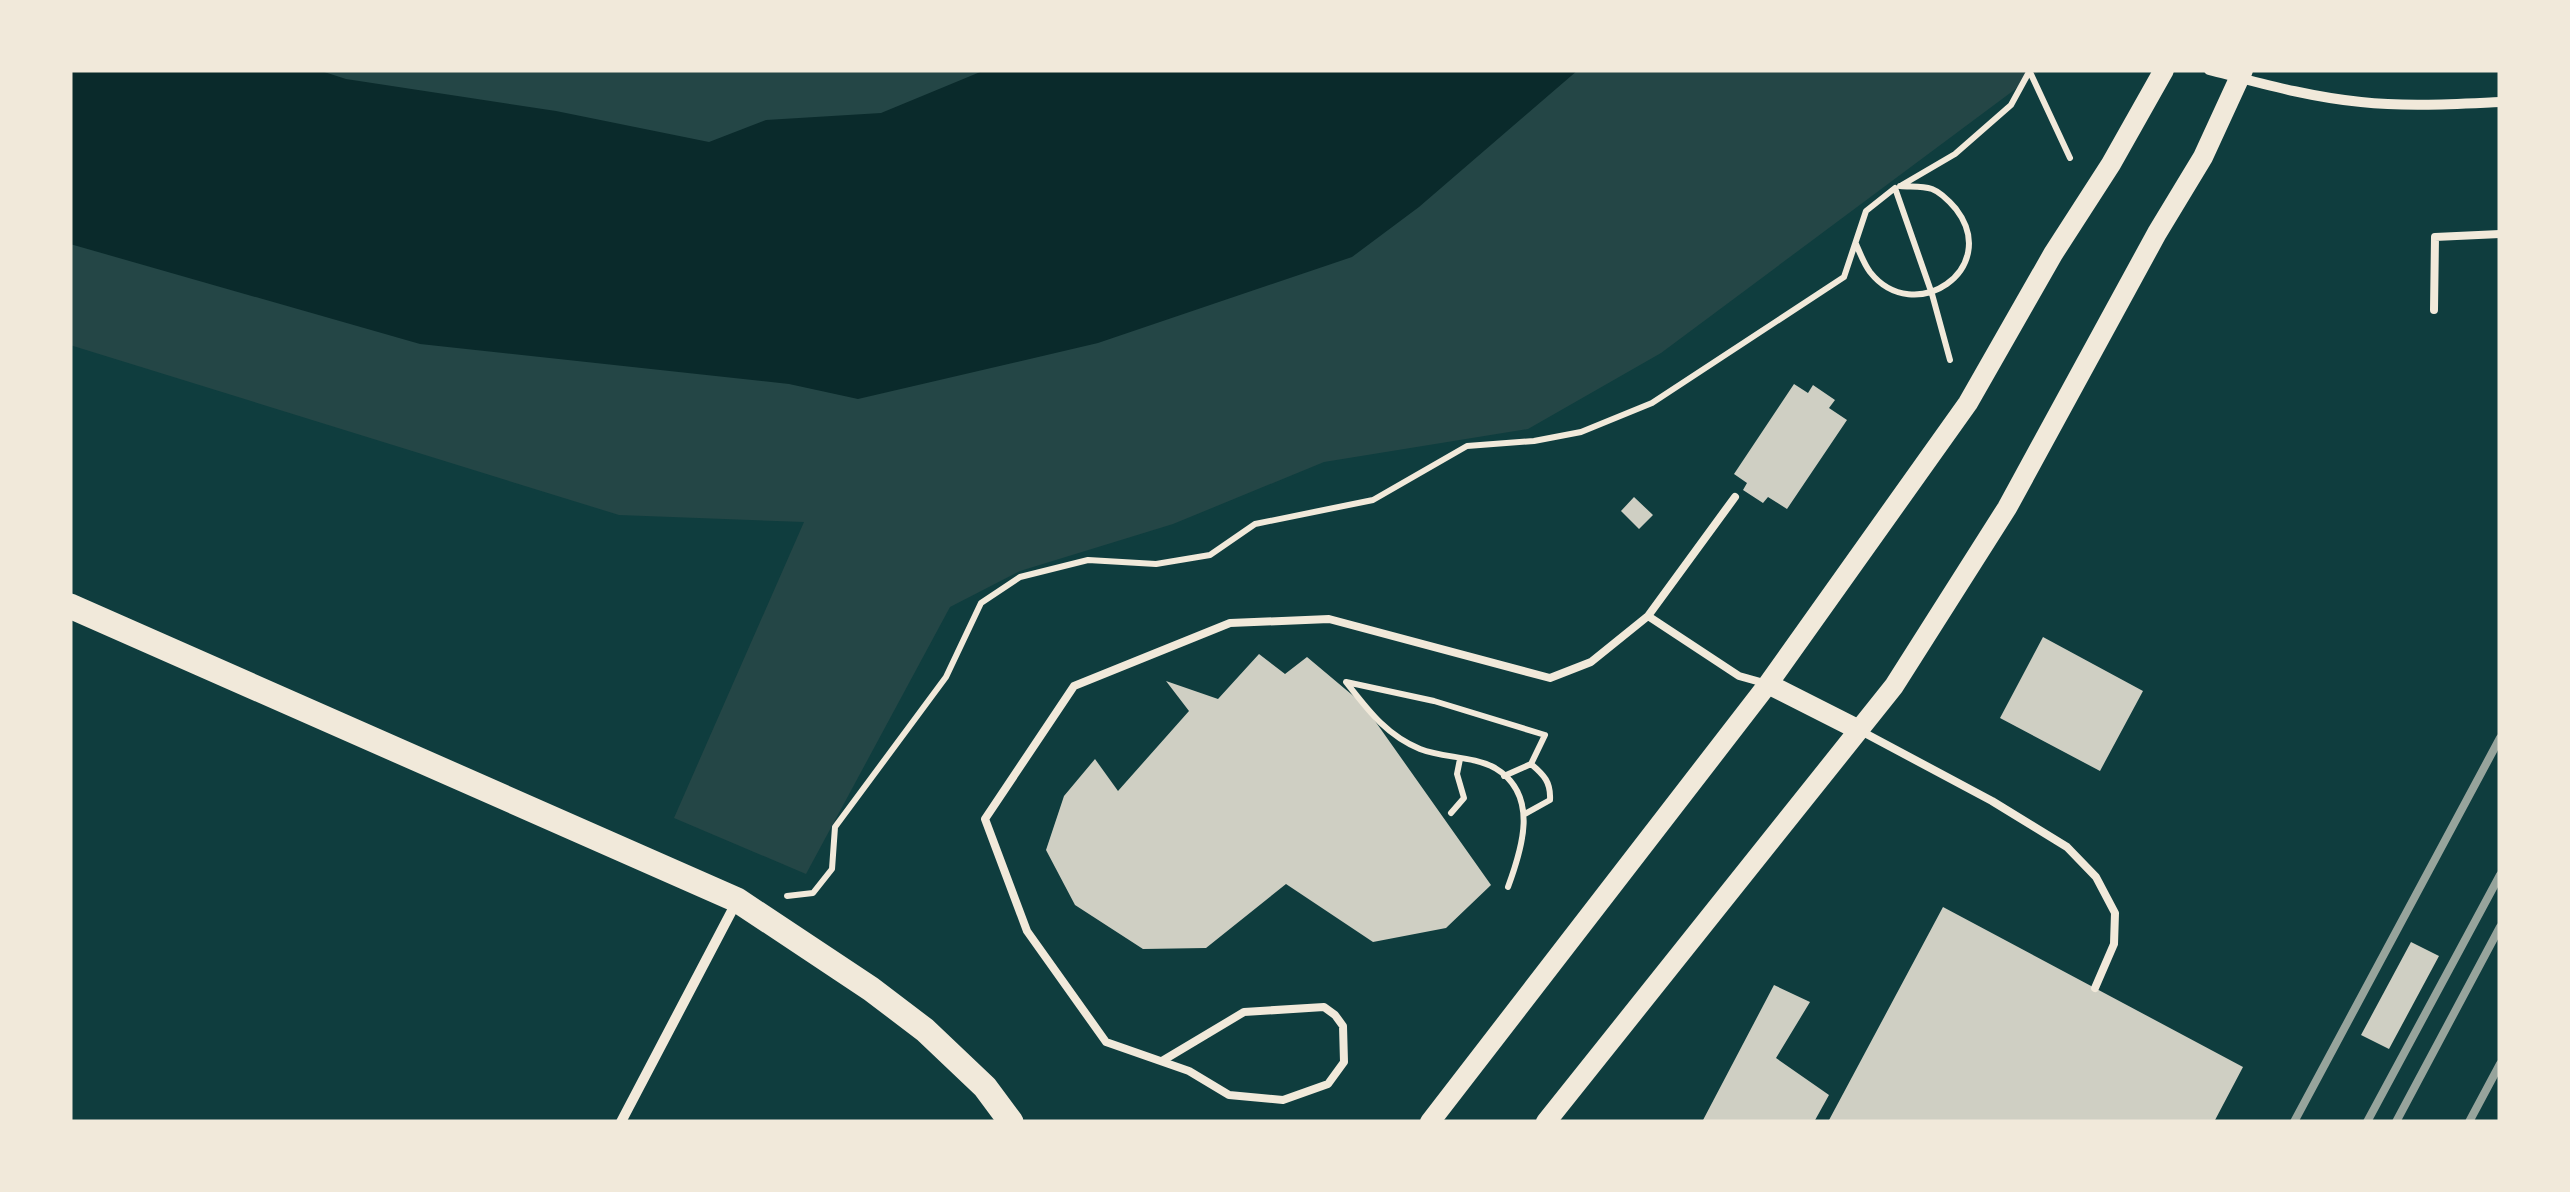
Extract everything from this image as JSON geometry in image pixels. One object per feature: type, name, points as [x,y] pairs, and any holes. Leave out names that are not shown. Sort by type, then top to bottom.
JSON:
[{"type":"main road","points":[[1430,1122],[1768,684],[1968,404],[2164,70]]},
{"type":"main road","points":[[1546,1122],[1894,686],[2007,508],[2157,233],[2203,157],[2241,74]]},
{"type":"main road","points":[[70,606],[737,900],[925,1030],[985,1087],[1011,1122]]},
{"type":"main road","points":[[1768,684],[1859,730]]},
{"type":"street","points":[[2210,70],[2241,74],[2288,91],[2360,102],[2418,106],[2500,102]]},
{"type":"street","points":[[621,1122],[737,900]]},
{"type":"lane","points":[[2434,310],[2435,237],[2500,234]]},
{"type":"lane","points":[[1162,1061],[1244,1012],[1324,1007],[1342,1026],[1344,1062],[1328,1084],[1283,1100],[1228,1095],[1189,1070],[1162,1061],[1106,1042],[1027,932],[985,819],[1074,686],[1230,622],[1328,619],[1550,678],[1591,662],[1648,616],[1735,497]]},
{"type":"lane","points":[[1648,616],[1739,676],[1768,684]]},
{"type":"lane","points":[[1859,730],[1992,800],[2067,847],[2096,878],[2115,913],[2114,944],[2095,988]]},
{"type":"path","points":[[2029,71],[2070,158]]},
{"type":"path","points":[[737,900],[813,893],[832,869],[835,827],[946,676],[982,603],[1020,577],[1088,560],[1156,564],[1210,555],[1254,524],[1373,500],[1467,446],[1534,441],[1581,432],[1652,402],[1844,278],[1866,211],[1955,154],[2011,105],[2029,71]]},
{"type":"path","points":[[1898,187],[1950,360]]},
{"type":"path","points":[[1855,243],[1870,272],[1889,287],[1912,295],[1932,294],[1961,274],[1970,245],[1964,221],[1953,205],[1933,189],[1898,187]]},
{"type":"path","points":[[1504,776],[1531,764],[1544,735],[1434,702],[1346,682],[1378,724],[1420,749],[1494,768],[1504,776],[1516,792],[1524,814],[1523,845],[1508,888]]},
{"type":"path","points":[[1451,813],[1464,798],[1457,774],[1460,759]]},
{"type":"path","points":[[1524,814],[1550,800],[1551,787],[1544,774],[1531,764]]},
{"type":"shaded area","points":[[70,70],[2041,70],[1661,353],[1528,429],[1324,462],[1173,524],[1020,571],[950,607],[806,874],[674,818],[804,522],[619,515],[70,345]]},
{"type":"shaded area","points":[[70,70],[318,70],[346,79],[556,111],[709,142],[766,120],[881,113],[985,70],[1578,70],[1419,207],[1352,257],[1098,343],[858,399],[789,384],[420,344],[70,244]]},
{"type":"building","points":[[1794,384],[1808,393],[1813,385],[1835,400],[1829,408],[1847,420],[1787,509],[1768,497],[1763,503],[1743,490],[1747,483],[1734,474]]},
{"type":"building","points":[[1634,497],[1653,515],[1639,529],[1621,511]]},
{"type":"building","points":[[2043,637],[2143,691],[2100,771],[2000,718]]},
{"type":"building","points":[[1259,654],[1285,674],[1307,657],[1363,704],[1491,885],[1446,928],[1373,942],[1286,884],[1206,948],[1143,949],[1075,905],[1046,850],[1064,796],[1095,759],[1118,791],[1189,711],[1166,681],[1218,699]]},
{"type":"building","points":[[1943,907],[2243,1067],[2214,1122],[1828,1122]]},
{"type":"building","points":[[2411,942],[2439,956],[2389,1049],[2361,1035]]},
{"type":"building","points":[[1774,985],[1810,1002],[1776,1058],[1829,1095],[1814,1122],[1702,1122]]},
{"type":"railway","points":[[2294,1122],[2500,738]]},
{"type":"railway","points":[[2367,1122],[2500,875]]},
{"type":"railway","points":[[2396,1122],[2500,927]]},
{"type":"railway","points":[[2469,1122],[2500,1064]]}]
